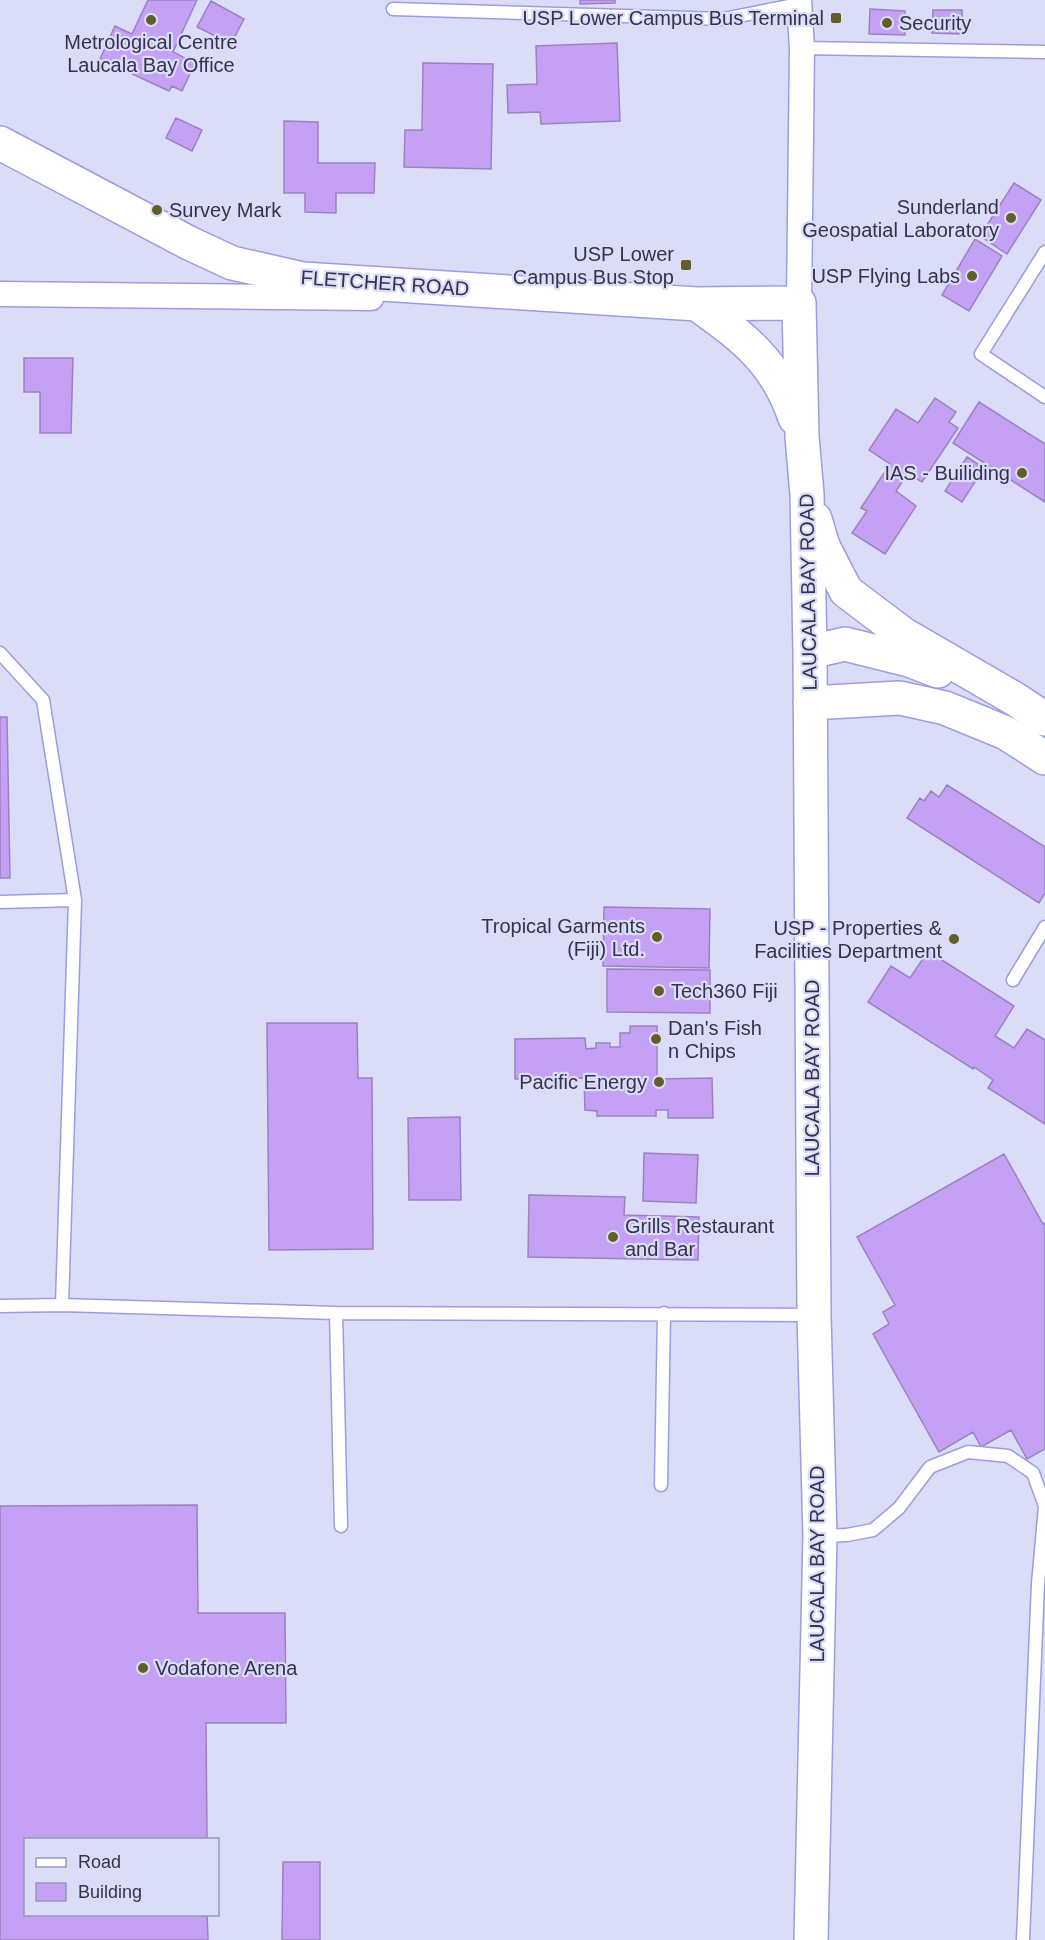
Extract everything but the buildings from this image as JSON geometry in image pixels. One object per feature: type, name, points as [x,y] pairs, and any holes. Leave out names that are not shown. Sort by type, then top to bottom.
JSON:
[{"type":"main road","name":"FLETCHER ROAD","points":[[0,143],[189,243],[232,263],[303,279],[697,304],[800,303]]},
{"type":"main road","name":"LAUCALA BAY ROAD","points":[[800,303],[802,437],[807,494],[810,652],[814,1315],[820,1536],[811,1940]]},
{"type":"main road","points":[[697,304],[733,330],[762,357],[775,373],[792,408],[802,437]]},
{"type":"main road","points":[[807,494],[823,546],[846,591],[903,634],[1016,699],[1045,719]]},
{"type":"main road","points":[[810,652],[845,644],[909,660],[1016,699]]},
{"type":"main road","points":[[810,703],[900,698],[945,708],[1006,733],[1045,758]]},
{"type":"street","name":"LAUCALA BAY ROAD","points":[[799,2],[802,48],[800,303]]},
{"type":"street","points":[[0,294],[800,303]]},
{"type":"lane","points":[[393,9],[724,19],[799,2]]},
{"type":"lane","points":[[802,48],[1045,52]]},
{"type":"lane","points":[[1045,252],[981,354],[1045,397]]},
{"type":"lane","points":[[0,653],[43,700],[75,900],[62,1305]]},
{"type":"lane","points":[[0,902],[75,900]]},
{"type":"lane","points":[[1013,980],[1045,927]]},
{"type":"lane","points":[[0,1306],[62,1305],[336,1313],[814,1315]]},
{"type":"lane","points":[[336,1313],[341,1526]]},
{"type":"lane","points":[[661,1485],[664,1313]]},
{"type":"lane","points":[[820,1536],[847,1535],[873,1530],[899,1508],[930,1467],[968,1452],[1008,1456],[1033,1473],[1045,1506],[1038,1584],[1023,1940]]},
{"type":"place","name":"USP Lower Campus Bus Terminal","points":[[836,18]]},
{"type":"place","name":"Metrological Centre Laucala Bay Office","points":[[151,20]]},
{"type":"place","name":"Security","points":[[887,23]]},
{"type":"place","name":"Survey Mark","points":[[157,210]]},
{"type":"place","name":"Sunderland Geospatial Laboratory","points":[[1011,218]]},
{"type":"place","name":"USP Lower Campus Bus Stop","points":[[686,265]]},
{"type":"place","name":"USP Flying Labs","points":[[972,276]]},
{"type":"place","name":"IAS - Builiding","points":[[1022,473]]},
{"type":"place","name":"Tropical Garments (Fiji) Ltd.","points":[[657,937]]},
{"type":"place","name":"USP - Properties & Facilities Department","points":[[954,939]]},
{"type":"place","name":"Tech360 Fiji","points":[[659,991]]},
{"type":"place","name":"Dan's Fish n Chips","points":[[656,1039]]},
{"type":"place","name":"Pacific Energy","points":[[659,1082]]},
{"type":"place","name":"Grills Restaurant and Bar","points":[[613,1237]]},
{"type":"place","name":"Vodafone Arena","points":[[143,1668]]}]
